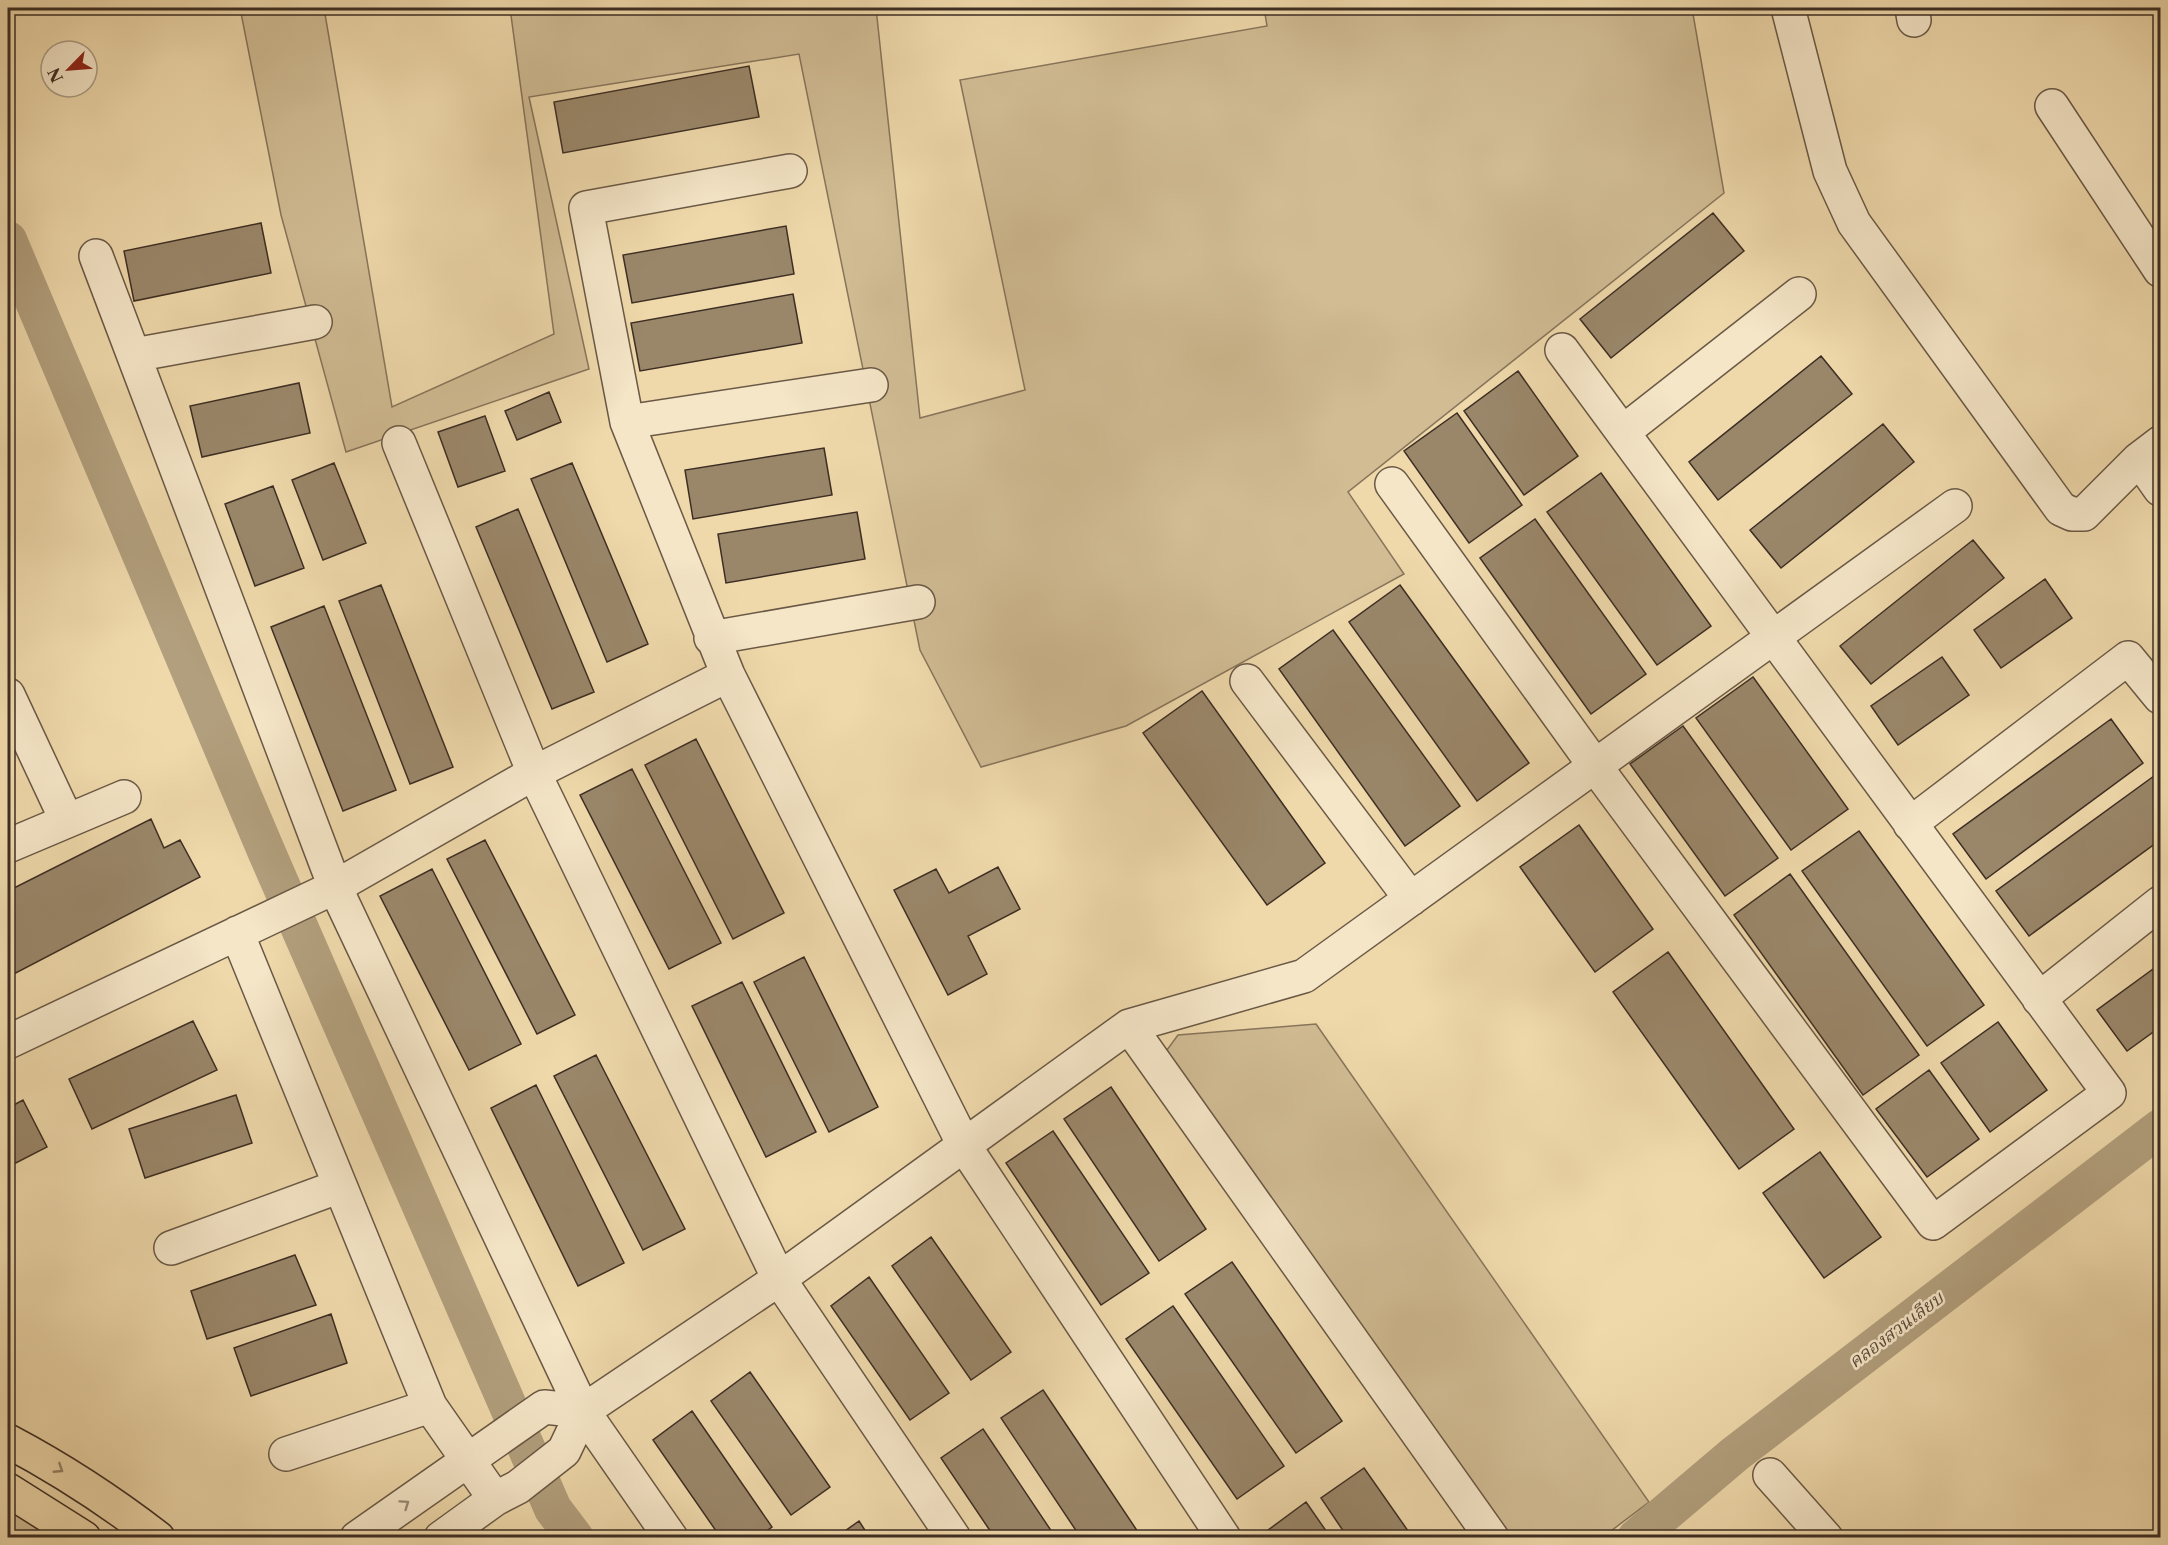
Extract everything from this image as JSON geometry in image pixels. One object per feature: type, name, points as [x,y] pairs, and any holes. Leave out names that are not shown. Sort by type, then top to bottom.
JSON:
[{"type":"main road","points":[[8,1441],[50,1463],[115,1504],[158,1538]]},
{"type":"main road","points":[[8,1490],[84,1538]]},
{"type":"street","points":[[1788,8],[1830,171],[1854,224],[2061,509],[2072,514],[2084,514],[2150,451],[2160,489]]},
{"type":"street","points":[[2052,106],[2160,270]]},
{"type":"street","points":[[790,171],[586,208],[627,422],[711,638],[728,675],[965,1147],[1224,1538]]},
{"type":"street","points":[[96,256],[135,355],[321,893],[582,1412],[671,1538]]},
{"type":"street","points":[[1623,432],[1799,294]]},
{"type":"street","points":[[135,355],[315,322]]},
{"type":"street","points":[[1392,484],[1595,765],[1933,1222],[2109,1093],[1562,350]]},
{"type":"street","points":[[627,422],[871,385]]},
{"type":"street","points":[[399,443],[534,773],[779,1279],[954,1538]]},
{"type":"street","points":[[441,1538],[564,1451],[582,1412],[779,1279],[965,1147],[1129,1026],[1304,976],[1955,506]]},
{"type":"street","points":[[711,638],[918,602]]},
{"type":"street","points":[[1910,824],[2128,658],[2160,697]]},
{"type":"street","points":[[8,1042],[321,893],[534,773],[728,675]]},
{"type":"street","points":[[1247,681],[1411,899]]},
{"type":"street","points":[[8,694],[67,821]]},
{"type":"street","points":[[8,846],[124,797]]},
{"type":"street","points":[[2039,999],[2160,903]]},
{"type":"street","points":[[237,933],[430,1406],[480,1451],[506,1493]]},
{"type":"street","points":[[1129,1026],[1492,1538]]},
{"type":"street","points":[[171,1248],[340,1186]]},
{"type":"street","points":[[286,1454],[430,1406]]},
{"type":"street","points":[[357,1538],[544,1407],[582,1412]]},
{"type":"street","points":[[1770,1475],[1826,1538]]},
{"type":"shaded area","points":[[240,8],[324,8],[392,407],[554,334],[510,8],[876,8],[920,418],[1025,390],[960,80],[1267,26],[1264,8],[1692,8],[1724,193],[1348,492],[1404,574],[1126,726],[981,767],[920,650],[799,54],[529,97],[589,369],[346,452],[281,215]]},
{"type":"shaded area","points":[[1316,1024],[1649,1502],[1603,1537],[1510,1537],[1164,1054],[1178,1035]]},
{"type":"shaded area","points":[[8,1504],[47,1537],[8,1537]]},
{"type":"building","points":[[749,66],[759,117],[563,153],[554,102]]},
{"type":"building","points":[[1713,213],[1744,251],[1611,358],[1580,319]]},
{"type":"building","points":[[261,223],[271,273],[134,301],[124,251]]},
{"type":"building","points":[[786,226],[794,274],[632,303],[623,255]]},
{"type":"building","points":[[793,294],[802,343],[640,371],[631,323]]},
{"type":"building","points":[[1821,356],[1852,394],[1718,500],[1689,462]]},
{"type":"building","points":[[1518,371],[1578,456],[1524,495],[1464,411]]},
{"type":"building","points":[[299,383],[310,433],[202,457],[190,406]]},
{"type":"building","points":[[549,392],[561,422],[517,440],[505,411]]},
{"type":"building","points":[[1457,413],[1522,505],[1469,543],[1404,451]]},
{"type":"building","points":[[485,416],[505,471],[458,487],[438,432]]},
{"type":"building","points":[[1883,424],[1914,462],[1781,568],[1750,530]]},
{"type":"building","points":[[824,448],[832,495],[693,519],[685,470]]},
{"type":"building","points":[[334,463],[366,543],[323,560],[292,480]]},
{"type":"building","points":[[572,463],[648,644],[607,662],[531,479]]},
{"type":"building","points":[[1601,473],[1711,626],[1657,665],[1547,512]]},
{"type":"building","points":[[273,486],[304,568],[255,586],[225,504]]},
{"type":"building","points":[[518,509],[594,692],[552,709],[476,527]]},
{"type":"building","points":[[857,512],[865,559],[726,583],[718,534]]},
{"type":"building","points":[[1535,519],[1646,674],[1591,714],[1480,558]]},
{"type":"building","points":[[1973,540],[2004,578],[1871,684],[1840,646]]},
{"type":"building","points":[[2045,579],[2072,618],[2001,668],[1974,630]]},
{"type":"building","points":[[381,585],[453,767],[410,784],[339,601]]},
{"type":"building","points":[[1400,585],[1529,763],[1477,801],[1349,622]]},
{"type":"building","points":[[324,606],[396,790],[343,811],[271,627]]},
{"type":"building","points":[[1333,630],[1460,806],[1405,846],[1279,669]]},
{"type":"building","points":[[1942,657],[1969,695],[1898,745],[1871,706]]},
{"type":"building","points":[[1753,677],[1848,809],[1791,850],[1696,718]]},
{"type":"building","points":[[1202,691],[1325,863],[1267,905],[1143,733]]},
{"type":"building","points":[[2111,719],[2143,763],[1986,879],[1953,834]]},
{"type":"building","points":[[1683,726],[1778,858],[1725,896],[1630,764]]},
{"type":"building","points":[[696,739],[784,913],[733,939],[645,765]]},
{"type":"building","points":[[632,769],[721,943],[669,969],[580,795]]},
{"type":"building","points":[[2154,776],[2160,785],[2160,840],[2029,936],[1996,891]]},
{"type":"building","points":[[151,819],[164,848],[180,840],[200,877],[8,977],[8,891]]},
{"type":"building","points":[[1579,825],[1653,929],[1595,972],[1520,867]]},
{"type":"building","points":[[1859,831],[1984,1005],[1927,1046],[1802,871]]},
{"type":"building","points":[[485,840],[575,1015],[537,1034],[447,859]]},
{"type":"building","points":[[998,867],[1020,909],[968,936],[987,974],[948,995],[894,890],[936,869],[949,893]]},
{"type":"building","points":[[432,869],[521,1044],[469,1070],[380,896]]},
{"type":"building","points":[[1790,874],[1919,1055],[1863,1095],[1734,915]]},
{"type":"building","points":[[1668,952],[1794,1129],[1739,1169],[1613,992]]},
{"type":"building","points":[[804,957],[878,1107],[829,1132],[754,982]]},
{"type":"building","points":[[2160,964],[2160,1027],[2127,1051],[2097,1010]]},
{"type":"building","points":[[742,982],[816,1132],[766,1157],[692,1006]]},
{"type":"building","points":[[193,1021],[217,1070],[92,1129],[69,1079]]},
{"type":"building","points":[[1998,1022],[2047,1090],[1990,1132],[1941,1063]]},
{"type":"building","points":[[596,1055],[685,1229],[643,1250],[554,1076]]},
{"type":"building","points":[[1929,1070],[1979,1139],[1927,1177],[1876,1109]]},
{"type":"building","points":[[536,1085],[624,1263],[578,1286],[491,1108]]},
{"type":"building","points":[[1111,1087],[1206,1229],[1159,1261],[1064,1119]]},
{"type":"building","points":[[236,1095],[252,1143],[145,1178],[129,1129]]},
{"type":"building","points":[[23,1100],[47,1147],[8,1167],[8,1108]]},
{"type":"building","points":[[1053,1131],[1149,1273],[1101,1305],[1006,1163]]},
{"type":"building","points":[[1820,1152],[1881,1237],[1824,1278],[1763,1193]]},
{"type":"building","points":[[931,1237],[1011,1352],[971,1380],[892,1266]]},
{"type":"building","points":[[295,1255],[316,1305],[207,1339],[191,1291]]},
{"type":"building","points":[[1232,1262],[1342,1421],[1296,1453],[1185,1294]]},
{"type":"building","points":[[869,1277],[949,1393],[910,1420],[831,1306]]},
{"type":"building","points":[[1173,1306],[1284,1466],[1237,1499],[1126,1339]]},
{"type":"building","points":[[331,1314],[347,1363],[251,1396],[234,1348]]},
{"type":"building","points":[[750,1372],[830,1487],[791,1515],[711,1401]]},
{"type":"building","points":[[1043,1390],[1142,1538],[1081,1538],[1001,1418]]},
{"type":"building","points":[[692,1411],[772,1527],[757,1538],[721,1538],[653,1440]]},
{"type":"building","points":[[983,1429],[1056,1538],[995,1538],[941,1458]]},
{"type":"building","points":[[1364,1468],[1413,1538],[1348,1538],[1321,1498]]},
{"type":"building","points":[[1306,1502],[1331,1538],[1267,1538],[1264,1533]]},
{"type":"building","points":[[859,1521],[870,1538],[835,1538]]},
{"type":"waterway","points":[[8,240],[267,853],[553,1509],[575,1538]]},
{"type":"waterway","name":"คลองสวนเลียบ","points":[[1636,1538],[1735,1454],[2160,1128]]}]
